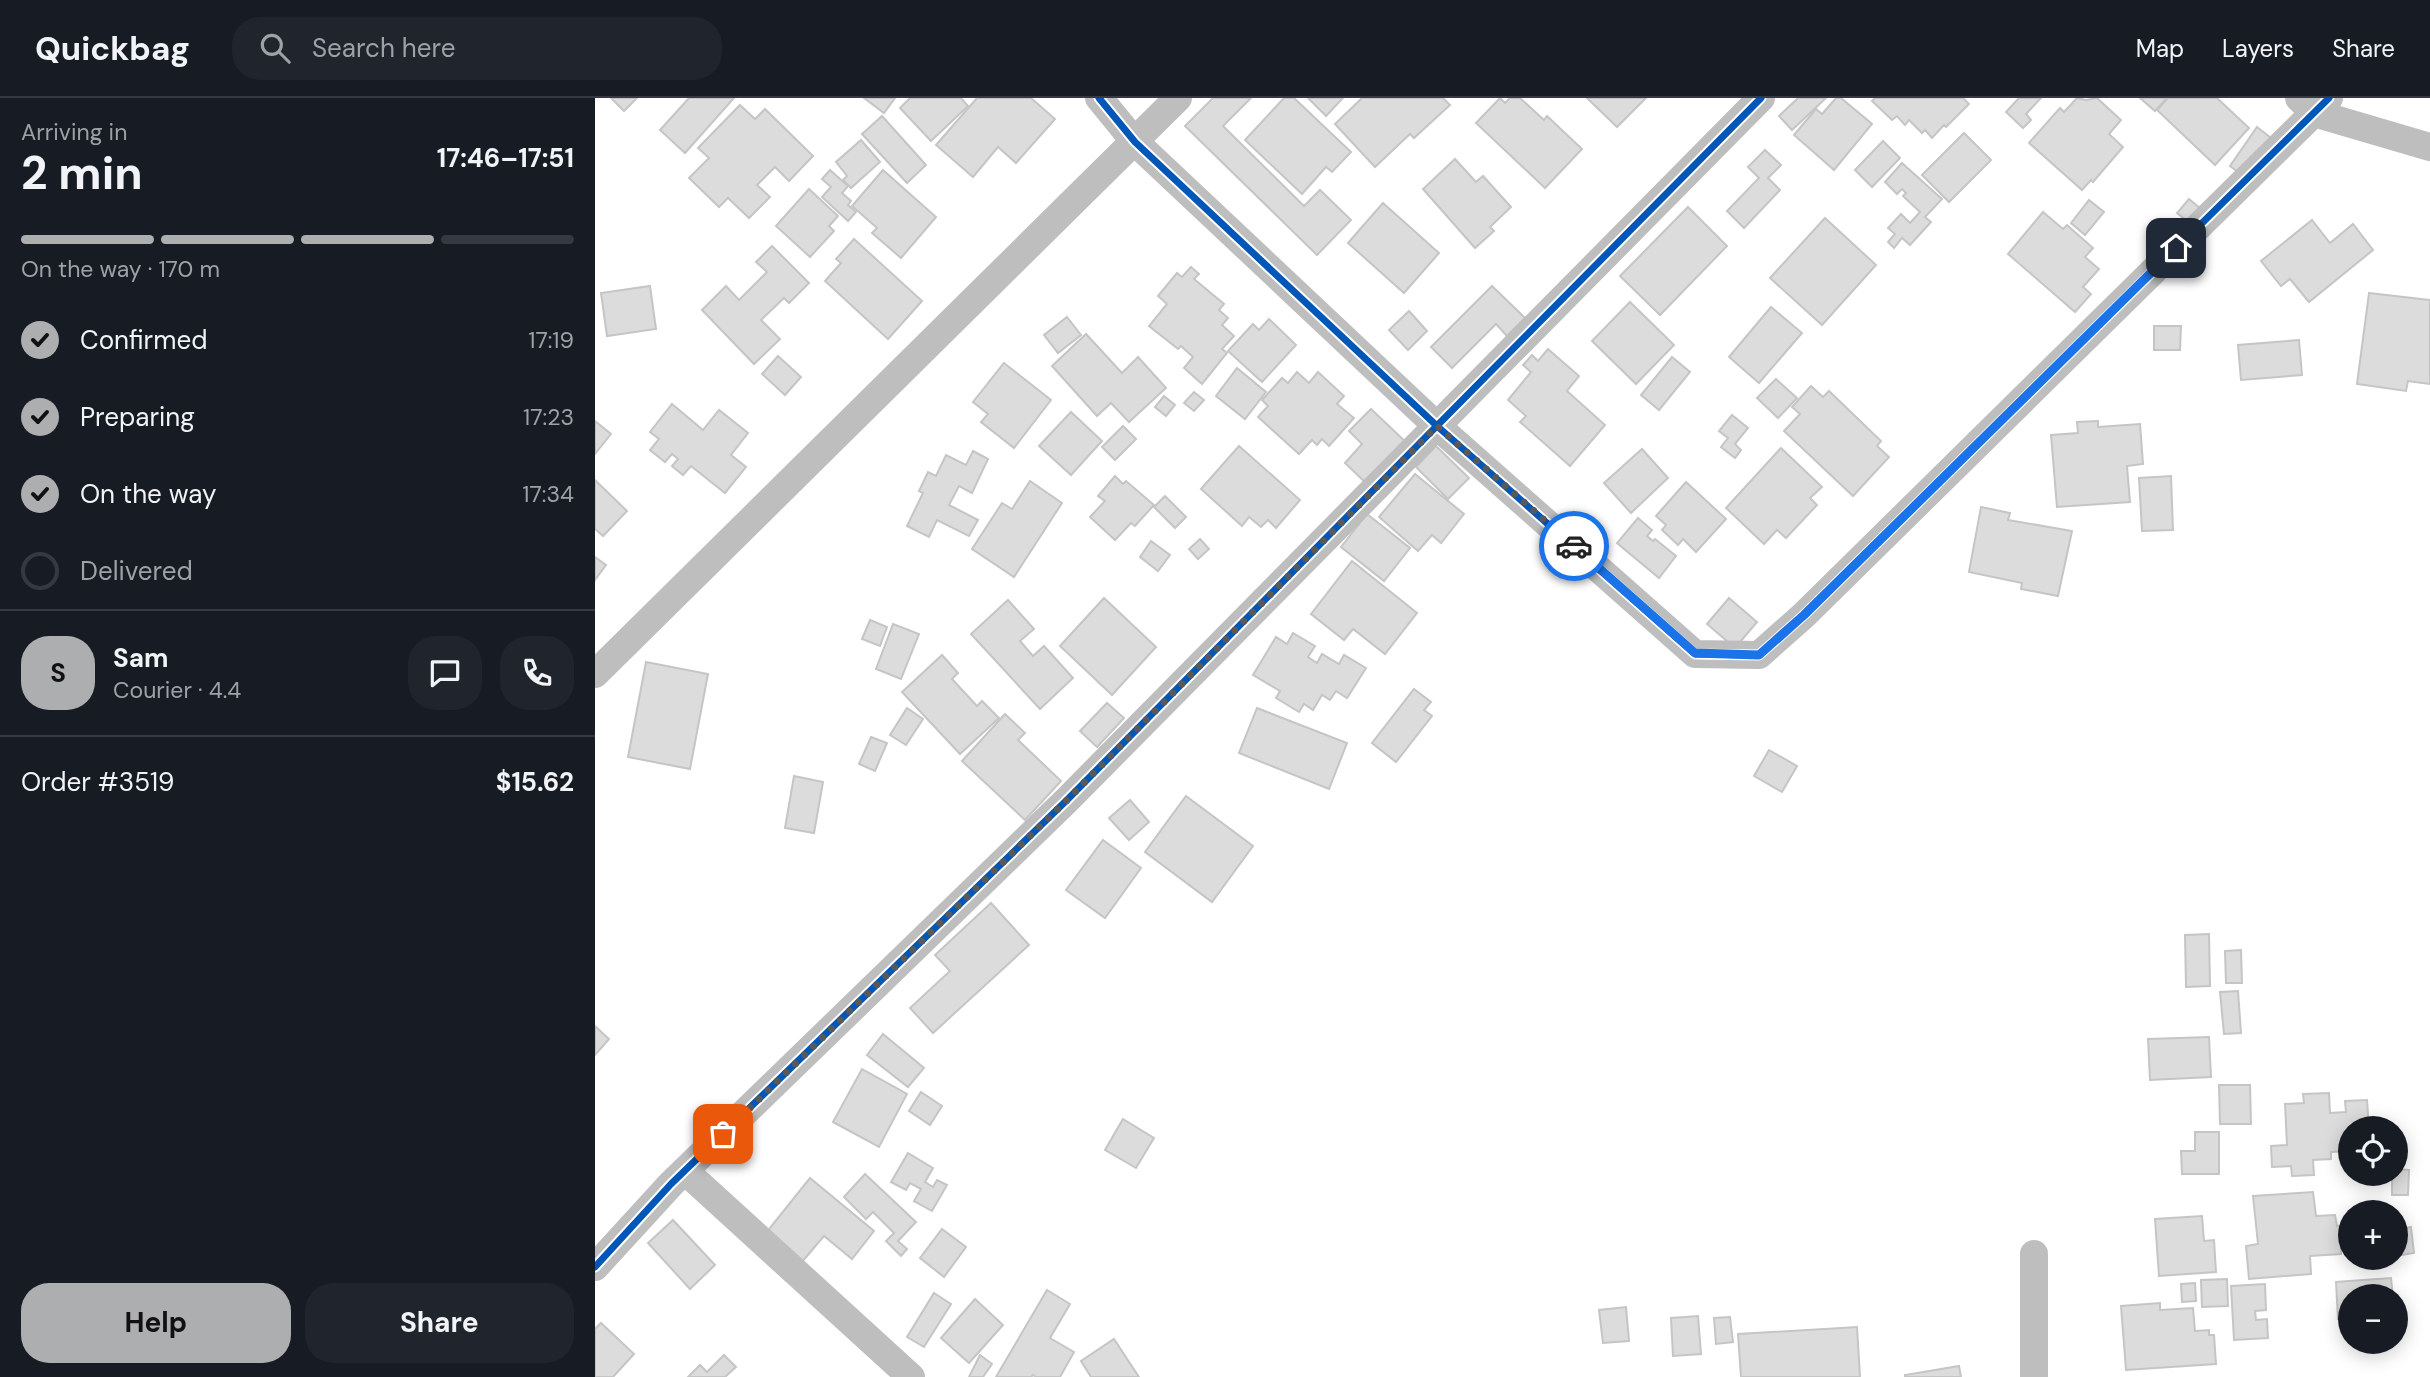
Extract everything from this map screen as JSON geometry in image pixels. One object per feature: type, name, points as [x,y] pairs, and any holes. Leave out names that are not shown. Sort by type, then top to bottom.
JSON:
[{"type":"street","points":[[1099,98],[1135,142],[1437,426],[1695,653],[1759,655],[1804,615],[2314,103],[2430,147]]},
{"type":"street","points":[[595,674],[1178,98]]},
{"type":"street","points":[[595,1267],[685,1171],[1067,800],[1761,98]]},
{"type":"street","points":[[685,1171],[911,1377]]},
{"type":"street","points":[[2034,1254],[2034,1377]]},
{"type":"building","points":[[611,98],[637,98],[624,111]]},
{"type":"building","points":[[689,98],[734,98],[685,153],[660,130]]},
{"type":"building","points":[[864,98],[895,98],[884,113]]},
{"type":"building","points":[[910,98],[961,98],[968,106],[931,141],[900,108]]},
{"type":"building","points":[[977,98],[1031,98],[1055,119],[1016,163],[998,147],[973,177],[936,145]]},
{"type":"building","points":[[1213,98],[1251,98],[1223,126],[1304,206],[1320,190],[1351,220],[1317,255],[1185,126]]},
{"type":"building","points":[[1284,98],[1294,98],[1351,152],[1332,172],[1326,167],[1302,194],[1245,140]]},
{"type":"building","points":[[1308,98],[1343,98],[1326,116]]},
{"type":"building","points":[[1362,98],[1443,98],[1450,105],[1414,138],[1410,134],[1375,167],[1335,124]]},
{"type":"building","points":[[1500,98],[1505,103],[1510,98],[1520,98],[1544,120],[1547,116],[1582,149],[1545,188],[1476,123]]},
{"type":"building","points":[[1587,98],[1646,98],[1617,127]]},
{"type":"building","points":[[1798,98],[1826,98],[1792,130],[1779,116]]},
{"type":"building","points":[[1836,98],[1841,98],[1872,124],[1834,170],[1794,135],[1816,109],[1822,114]]},
{"type":"building","points":[[1875,98],[1963,98],[1969,104],[1932,138],[1925,130],[1922,133],[1909,120],[1905,125],[1897,116],[1892,120],[1872,101]]},
{"type":"building","points":[[2019,98],[2041,98],[2026,114],[2031,120],[2023,128],[2006,112]]},
{"type":"building","points":[[2077,98],[2097,98],[2121,120],[2109,134],[2123,147],[2093,182],[2091,180],[2082,190],[2029,143],[2060,108],[2064,112]]},
{"type":"building","points":[[2140,98],[2167,98],[2155,111]]},
{"type":"building","points":[[2168,98],[2217,98],[2249,128],[2215,165],[2157,110]]},
{"type":"building","points":[[740,105],[755,119],[765,109],[813,156],[789,181],[775,167],[757,185],[770,197],[749,218],[728,198],[719,207],[689,178],[709,158],[698,148]]},
{"type":"building","points":[[882,116],[926,165],[907,183],[862,134]]},
{"type":"building","points":[[2257,127],[2275,141],[2242,175],[2230,166]]},
{"type":"building","points":[[1964,133],[1991,160],[1949,202],[1922,175]]},
{"type":"building","points":[[861,140],[880,162],[851,188],[843,180],[847,176],[836,162]]},
{"type":"building","points":[[1883,141],[1900,158],[1872,187],[1855,170]]},
{"type":"building","points":[[1765,150],[1781,165],[1768,178],[1780,190],[1744,228],[1727,211],[1759,178],[1748,167]]},
{"type":"building","points":[[1455,159],[1476,182],[1483,176],[1511,207],[1490,227],[1494,231],[1475,248],[1423,189]]},
{"type":"building","points":[[1902,163],[1942,199],[1925,217],[1931,222],[1910,245],[1902,238],[1894,248],[1888,242],[1895,234],[1888,228],[1901,214],[1910,223],[1920,212],[1903,196],[1906,193],[1902,189],[1897,194],[1885,182]]},
{"type":"building","points":[[830,170],[848,186],[842,193],[851,201],[848,205],[856,212],[848,221],[822,197],[831,187],[822,179]]},
{"type":"building","points":[[883,170],[936,217],[901,258],[872,233],[877,228],[852,206]]},
{"type":"building","points":[[809,189],[838,216],[829,226],[834,231],[810,257],[776,226]]},
{"type":"building","points":[[2189,199],[2207,214],[2196,228],[2177,213]]},
{"type":"building","points":[[2089,200],[2104,212],[2085,235],[2071,223]]},
{"type":"building","points":[[1383,203],[1439,253],[1404,293],[1348,243]]},
{"type":"building","points":[[1688,207],[1727,246],[1660,315],[1620,276]]},
{"type":"building","points":[[2043,212],[2063,229],[2067,225],[2093,248],[2085,257],[2099,269],[2083,287],[2091,294],[2075,312],[2008,254]]},
{"type":"building","points":[[1825,218],[1876,265],[1822,325],[1770,278]]},
{"type":"building","points":[[2312,220],[2330,243],[2353,224],[2373,250],[2309,302],[2290,279],[2281,286],[2261,261]]},
{"type":"building","points":[[854,239],[922,301],[888,339],[825,281],[841,263],[836,259]]},
{"type":"building","points":[[772,246],[809,283],[789,303],[784,298],[761,320],[780,339],[754,364],[702,310],[726,286],[739,300],[767,272],[756,262]]},
{"type":"building","points":[[1191,267],[1199,274],[1194,279],[1224,304],[1219,310],[1228,318],[1222,325],[1234,336],[1222,349],[1227,353],[1202,384],[1184,368],[1193,357],[1149,326],[1167,304],[1158,296],[1177,273],[1182,277]]},
{"type":"building","points":[[650,286],[656,329],[607,336],[601,293]]},
{"type":"building","points":[[1492,286],[1525,318],[1507,336],[1496,324],[1452,368],[1431,347]]},
{"type":"building","points":[[2369,293],[2430,300],[2430,384],[2408,381],[2406,391],[2357,384]]},
{"type":"building","points":[[1630,302],[1674,345],[1636,384],[1592,341]]},
{"type":"building","points":[[1771,307],[1802,333],[1759,383],[1729,357]]},
{"type":"building","points":[[1409,311],[1427,331],[1408,350],[1389,330]]},
{"type":"building","points":[[1067,317],[1081,335],[1058,353],[1044,335]]},
{"type":"building","points":[[1269,319],[1296,345],[1262,382],[1228,351],[1253,324],[1259,330]]},
{"type":"building","points":[[2154,326],[2181,326],[2180,350],[2154,350]]},
{"type":"building","points":[[1086,334],[1122,373],[1138,357],[1166,388],[1129,422],[1111,403],[1097,416],[1052,366]]},
{"type":"building","points":[[2299,340],[2302,375],[2241,380],[2238,345]]},
{"type":"building","points":[[1548,349],[1579,376],[1567,391],[1605,425],[1570,466],[1520,422],[1526,416],[1508,400],[1531,372],[1523,365],[1532,355],[1538,361]]},
{"type":"building","points":[[778,356],[801,377],[785,395],[762,374]]},
{"type":"building","points":[[1672,357],[1690,372],[1659,410],[1641,395]]},
{"type":"building","points":[[1004,363],[1051,400],[1014,448],[981,422],[988,414],[973,402]]},
{"type":"building","points":[[1237,368],[1266,392],[1245,419],[1216,396]]},
{"type":"building","points":[[1297,372],[1309,383],[1318,372],[1344,396],[1337,404],[1354,418],[1329,446],[1322,439],[1317,445],[1312,440],[1299,454],[1258,417],[1268,406],[1262,400],[1282,378],[1288,383]]},
{"type":"building","points":[[1776,379],[1797,398],[1778,418],[1757,398]]},
{"type":"building","points":[[1811,386],[1823,397],[1829,391],[1881,441],[1877,446],[1889,457],[1853,496],[1784,431],[1800,414],[1792,407]]},
{"type":"building","points":[[1194,392],[1204,400],[1194,411],[1184,403]]},
{"type":"building","points":[[1164,396],[1175,405],[1166,416],[1155,407]]},
{"type":"building","points":[[672,404],[703,430],[719,410],[748,433],[731,455],[746,467],[725,493],[691,466],[683,475],[672,466],[678,459],[672,454],[665,462],[650,450],[659,439],[650,432]]},
{"type":"building","points":[[1371,409],[1409,445],[1370,487],[1345,463],[1362,444],[1349,431]]},
{"type":"building","points":[[1071,412],[1102,441],[1071,475],[1039,446]]},
{"type":"building","points":[[1732,415],[1748,428],[1735,444],[1741,450],[1735,458],[1721,447],[1728,438],[1719,431]]},
{"type":"building","points":[[595,421],[611,434],[595,454]]},
{"type":"building","points":[[2098,421],[2098,427],[2140,424],[2143,464],[2127,466],[2130,502],[2057,507],[2051,435],[2078,433],[2077,422]]},
{"type":"building","points":[[1123,426],[1136,439],[1115,460],[1102,447]]},
{"type":"building","points":[[1239,446],[1300,500],[1276,528],[1268,520],[1261,527],[1249,517],[1242,526],[1201,489]]},
{"type":"building","points":[[1436,446],[1469,478],[1448,499],[1416,467]]},
{"type":"building","points":[[1781,448],[1822,487],[1810,498],[1817,505],[1786,538],[1777,530],[1764,544],[1726,508]]},
{"type":"building","points":[[1642,449],[1668,478],[1631,513],[1604,483]]},
{"type":"building","points":[[973,451],[988,459],[972,493],[959,486],[949,505],[978,520],[969,536],[937,520],[929,537],[907,526],[923,493],[919,491],[928,472],[936,476],[946,455],[966,465]]},
{"type":"building","points":[[1415,474],[1464,514],[1441,543],[1432,535],[1418,551],[1379,517]]},
{"type":"building","points":[[1115,476],[1123,484],[1126,481],[1154,505],[1135,526],[1131,523],[1115,540],[1090,517],[1105,501],[1098,496]]},
{"type":"building","points":[[2171,476],[2173,530],[2142,531],[2139,478]]},
{"type":"building","points":[[595,480],[627,511],[603,536],[595,529]]},
{"type":"building","points":[[1030,481],[1062,503],[1014,577],[972,549],[1002,503],[1012,509]]},
{"type":"building","points":[[1686,482],[1726,519],[1696,552],[1683,539],[1678,545],[1662,530],[1666,525],[1656,516]]},
{"type":"building","points":[[1165,496],[1186,517],[1175,528],[1154,507]]},
{"type":"building","points":[[1981,507],[2010,513],[2008,520],[2072,531],[2058,596],[2021,589],[2022,583],[1969,572]]},
{"type":"building","points":[[1367,514],[1410,548],[1384,581],[1341,547]]},
{"type":"building","points":[[1638,518],[1652,530],[1647,536],[1676,556],[1659,578],[1617,543]]},
{"type":"building","points":[[1200,539],[1209,549],[1198,559],[1189,549]]},
{"type":"building","points":[[1151,541],[1170,555],[1158,571],[1140,557]]},
{"type":"building","points":[[595,557],[606,565],[595,580]]},
{"type":"building","points":[[1352,561],[1417,613],[1385,654],[1353,629],[1344,640],[1311,614]]},
{"type":"building","points":[[1104,598],[1156,647],[1112,695],[1060,646]]},
{"type":"building","points":[[1729,598],[1757,622],[1735,648],[1707,624]]},
{"type":"building","points":[[1008,600],[1034,629],[1020,641],[1033,656],[1044,646],[1073,678],[1040,709],[971,634]]},
{"type":"building","points":[[870,620],[887,627],[880,646],[862,639]]},
{"type":"building","points":[[893,624],[919,634],[901,679],[876,669]]},
{"type":"building","points":[[1293,633],[1315,646],[1308,657],[1317,663],[1322,654],[1339,664],[1344,655],[1366,668],[1347,698],[1336,691],[1330,700],[1322,695],[1313,710],[1304,704],[1299,712],[1276,698],[1280,691],[1253,675],[1276,637],[1287,644]]},
{"type":"building","points":[[942,655],[958,673],[952,679],[977,706],[982,701],[999,718],[960,754],[902,692]]},
{"type":"building","points":[[646,662],[708,674],[690,769],[628,757]]},
{"type":"building","points":[[1414,689],[1431,702],[1424,710],[1432,716],[1396,762],[1372,743]]},
{"type":"building","points":[[1107,703],[1124,718],[1097,747],[1080,731]]},
{"type":"building","points":[[907,708],[923,719],[906,745],[890,735]]},
{"type":"building","points":[[1257,708],[1347,743],[1329,789],[1239,753]]},
{"type":"building","points":[[1005,714],[1025,733],[1018,740],[1061,781],[1025,820],[962,761]]},
{"type":"building","points":[[871,737],[887,743],[875,771],[859,764]]},
{"type":"building","points":[[1769,750],[1797,766],[1782,792],[1754,776]]},
{"type":"building","points":[[794,776],[823,782],[814,833],[785,828]]},
{"type":"building","points":[[1186,796],[1253,846],[1212,902],[1145,852]]},
{"type":"building","points":[[1130,800],[1149,822],[1129,840],[1109,818]]},
{"type":"building","points":[[1103,840],[1141,868],[1105,918],[1066,890]]},
{"type":"building","points":[[991,903],[1029,945],[933,1033],[910,1008],[950,971],[935,955]]},
{"type":"building","points":[[2209,934],[2210,986],[2186,987],[2185,935]]},
{"type":"building","points":[[2241,950],[2242,983],[2226,983],[2225,951]]},
{"type":"building","points":[[2238,991],[2241,1033],[2224,1034],[2220,992]]},
{"type":"building","points":[[595,1026],[609,1039],[595,1055]]},
{"type":"building","points":[[883,1034],[924,1068],[908,1087],[867,1055]]},
{"type":"building","points":[[2209,1037],[2211,1077],[2150,1080],[2148,1039]]},
{"type":"building","points":[[862,1069],[907,1094],[879,1147],[833,1122]]},
{"type":"building","points":[[2219,1085],[2250,1085],[2251,1124],[2220,1124]]},
{"type":"building","points":[[921,1092],[942,1106],[930,1125],[909,1111]]},
{"type":"building","points":[[2329,1093],[2330,1113],[2346,1112],[2345,1101],[2367,1100],[2368,1116],[2338,1116],[2338,1152],[2331,1152],[2331,1159],[2313,1160],[2314,1175],[2292,1176],[2291,1166],[2272,1167],[2271,1146],[2287,1145],[2285,1104],[2304,1103],[2303,1094]]},
{"type":"building","points":[[1123,1119],[1154,1138],[1136,1168],[1105,1150]]},
{"type":"building","points":[[2195,1132],[2219,1132],[2219,1174],[2182,1174],[2181,1151],[2195,1151]]},
{"type":"building","points":[[908,1153],[933,1168],[925,1182],[933,1187],[937,1180],[947,1185],[932,1211],[914,1201],[921,1189],[910,1183],[906,1190],[891,1182]]},
{"type":"building","points":[[2409,1170],[2408,1195],[2392,1195],[2392,1186],[2408,1186]]},
{"type":"building","points":[[865,1174],[916,1222],[898,1241],[907,1249],[901,1256],[886,1241],[894,1233],[873,1212],[866,1219],[844,1197]]},
{"type":"building","points":[[810,1178],[874,1231],[852,1259],[824,1236],[801,1263],[765,1234]]},
{"type":"building","points":[[2313,1192],[2316,1216],[2335,1215],[2338,1226],[2338,1254],[2310,1256],[2311,1274],[2249,1279],[2246,1246],[2258,1244],[2253,1196]]},
{"type":"building","points":[[2202,1216],[2204,1241],[2214,1240],[2216,1272],[2159,1276],[2155,1219]]},
{"type":"building","points":[[673,1220],[715,1265],[690,1289],[648,1243]]},
{"type":"building","points":[[2408,1227],[2411,1227],[2414,1253],[2408,1254]]},
{"type":"building","points":[[942,1229],[966,1247],[944,1277],[920,1258]]},
{"type":"building","points":[[2391,1278],[2392,1284],[2338,1284],[2338,1319],[2336,1282]]},
{"type":"building","points":[[2227,1279],[2228,1306],[2202,1307],[2201,1280]]},
{"type":"building","points":[[2195,1283],[2196,1301],[2182,1302],[2181,1284]]},
{"type":"building","points":[[2265,1284],[2266,1310],[2255,1311],[2256,1320],[2267,1319],[2268,1338],[2234,1340],[2231,1286]]},
{"type":"building","points":[[1047,1290],[1070,1304],[1050,1338],[1074,1352],[1060,1377],[996,1377]]},
{"type":"building","points":[[934,1293],[951,1304],[924,1347],[907,1337]]},
{"type":"building","points":[[975,1299],[1003,1325],[969,1363],[941,1338]]},
{"type":"building","points":[[2160,1303],[2160,1310],[2193,1308],[2195,1331],[2209,1330],[2209,1335],[2214,1335],[2216,1364],[2126,1370],[2121,1306]]},
{"type":"building","points":[[1626,1307],[1629,1341],[1603,1343],[1599,1310]]},
{"type":"building","points":[[1698,1316],[1701,1354],[1673,1356],[1671,1318]]},
{"type":"building","points":[[1730,1317],[1733,1342],[1716,1344],[1714,1318]]},
{"type":"building","points":[[601,1323],[634,1354],[613,1377],[595,1377],[595,1329]]},
{"type":"building","points":[[1857,1327],[1860,1377],[1741,1377],[1738,1334]]},
{"type":"building","points":[[1114,1339],[1139,1377],[1091,1377],[1081,1361]]},
{"type":"building","points":[[724,1355],[736,1367],[725,1377],[688,1377],[700,1365],[707,1372]]},
{"type":"building","points":[[980,1355],[992,1364],[983,1377],[969,1377]]},
{"type":"building","points":[[1959,1366],[1961,1377],[1905,1377],[1905,1375]]},
{"type":"cycle path","points":[[1099,98],[1135,142],[1437,426],[1695,654],[1759,655],[1804,615],[2329,98]]},
{"type":"cycle path","points":[[595,1267],[671,1184],[1067,800],[1761,98]]},
{"type":"way so far","points":[[723,1134],[1067,800],[1437,426],[1574,546]]},
{"type":"route","points":[[1574,546],[1695,653],[1759,655],[1804,615],[2176,248]]}]
